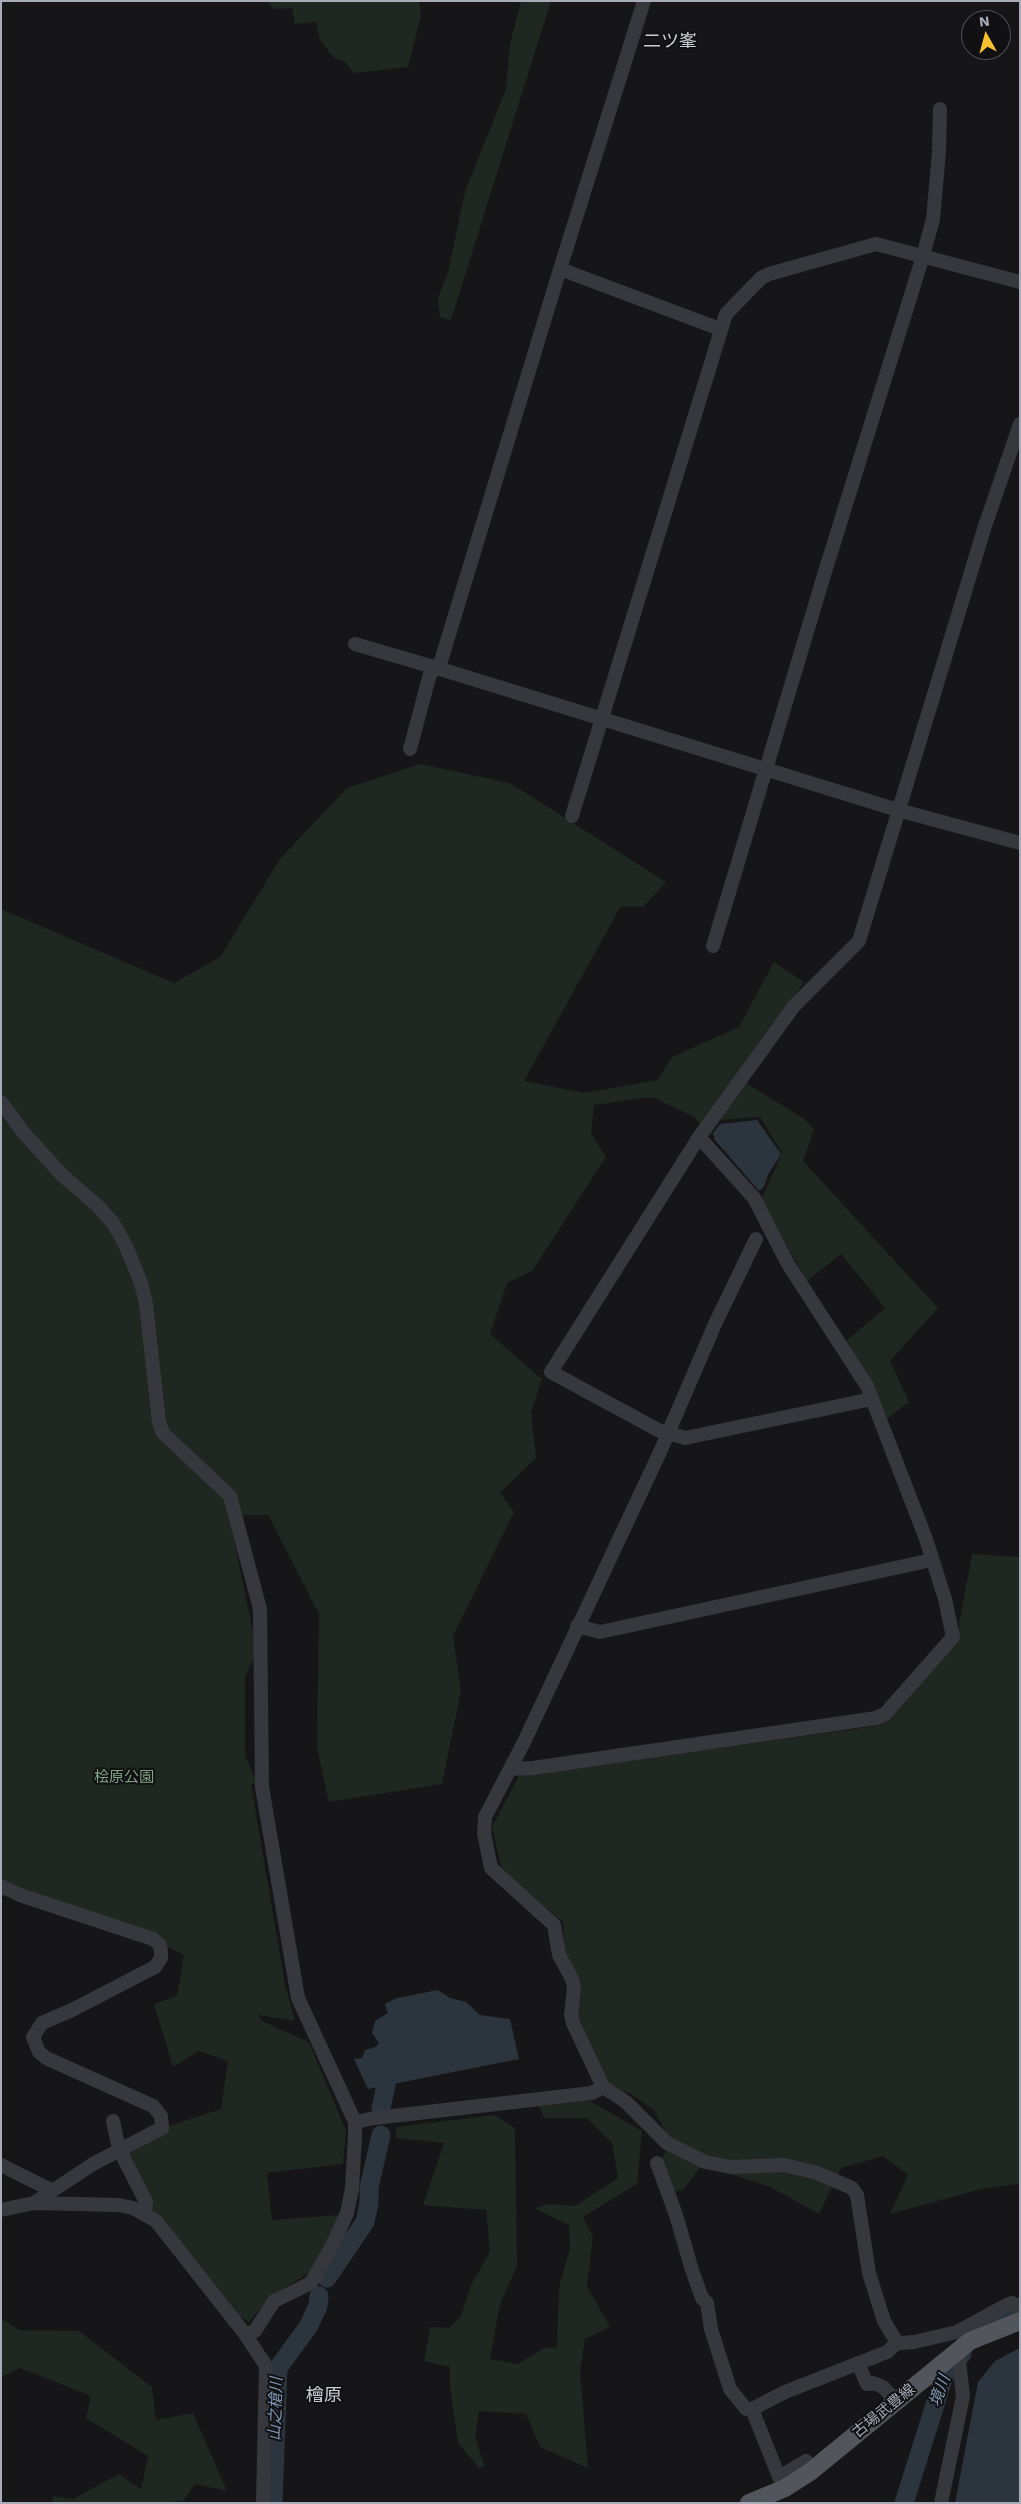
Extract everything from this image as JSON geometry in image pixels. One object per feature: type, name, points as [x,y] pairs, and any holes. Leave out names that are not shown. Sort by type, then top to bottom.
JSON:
[{"type":"main road","name":"古場武豊線","points":[[749,2503],[785,2488],[814,2468],[970,2341],[1020,2321]]},
{"type":"street","points":[[410,749],[430,674],[441,661],[560,269],[644,1]]},
{"type":"street","points":[[713,946],[923,256],[933,219],[939,152],[940,110]]},
{"type":"street","points":[[572,816],[726,314],[761,278],[769,274],[876,244],[1020,282]]},
{"type":"street","points":[[560,269],[720,329]]},
{"type":"street","points":[[872,1399],[685,1438],[667,1432],[551,1372],[699,1137],[794,1006],[859,941],[986,526],[1020,424]]},
{"type":"street","points":[[355,644],[898,810],[1020,844]]},
{"type":"street","points":[[1,1102],[23,1132],[62,1174],[98,1206],[113,1223],[126,1246],[141,1283],[146,1304],[159,1422],[163,1433],[230,1496],[260,1609],[262,1787],[298,1998],[355,2122],[352,2189],[347,2213],[333,2244],[311,2282],[274,2301],[255,2331],[244,2334]]},
{"type":"street","points":[[511,1769],[533,1768],[876,1718],[885,1714],[953,1637],[945,1599],[932,1560],[866,1386],[788,1264],[754,1198],[699,1137]]},
{"type":"street","points":[[756,1239],[714,1324],[667,1432],[511,1769],[485,1817],[484,1833],[491,1868],[554,1925],[558,1955],[572,1979],[574,1988],[571,2015],[573,2023],[596,2068],[603,2087],[626,2102],[668,2143],[705,2162],[731,2167],[784,2165],[817,2173],[852,2188],[857,2195],[868,2274],[888,2331],[898,2342]]},
{"type":"street","points":[[577,1626],[600,1632],[932,1560]]},
{"type":"street","points":[[1,1886],[20,1895],[153,1939],[160,1946],[161,1958],[155,1967],[72,2010],[42,2023],[33,2037],[39,2052],[46,2058],[141,2100],[158,2110],[161,2116],[162,2128],[93,2164],[34,2203]]},
{"type":"street","points":[[355,2122],[375,2118],[592,2093],[603,2087]]},
{"type":"street","points":[[113,2121],[119,2149],[146,2202],[145,2214]]},
{"type":"street","points":[[657,2163],[676,2214],[702,2298],[707,2303],[711,2329],[730,2389],[746,2409],[752,2409],[785,2392],[887,2352],[898,2342],[914,2342],[958,2332],[1012,2303],[1020,2307]]},
{"type":"street","points":[[1,2165],[70,2197],[77,2204]]},
{"type":"street","points":[[1,2210],[34,2203],[119,2205],[145,2214],[156,2221],[244,2334],[266,2366],[262,2503]]},
{"type":"street","points":[[941,2503],[963,2396],[958,2352]]},
{"type":"street","points":[[858,2363],[867,2384],[873,2383],[883,2387],[896,2401]]},
{"type":"street","points":[[752,2409],[779,2477],[806,2462],[814,2468]]},
{"type":"green space","points":[[267,1],[419,1],[421,15],[408,67],[354,73],[345,62],[334,58],[320,40],[316,22],[295,24],[292,8],[274,9]]},
{"type":"green space","points":[[521,1],[551,1],[451,320],[440,317],[438,298],[448,272],[465,192],[506,89],[510,43]]},
{"type":"green space","name":"桧原公園","points":[[420,764],[510,783],[666,882],[643,907],[621,906],[524,1081],[584,1093],[658,1080],[672,1057],[739,1027],[774,962],[804,982],[736,1077],[803,1118],[814,1129],[803,1161],[938,1308],[890,1361],[909,1402],[885,1420],[846,1341],[885,1308],[841,1254],[807,1281],[761,1200],[782,1153],[760,1117],[719,1120],[710,1136],[694,1117],[652,1097],[594,1105],[591,1133],[606,1157],[532,1271],[507,1283],[490,1334],[542,1379],[531,1412],[536,1458],[500,1493],[514,1512],[453,1636],[461,1691],[442,1784],[329,1802],[317,1748],[319,1614],[268,1515],[229,1515],[257,1651],[245,1677],[245,1756],[257,1782],[251,1785],[285,1984],[295,2021],[258,2015],[262,2021],[309,2042],[346,2131],[343,2164],[267,2173],[272,2220],[339,2215],[316,2269],[272,2295],[249,2322],[230,2312],[145,2211],[123,2141],[221,2109],[228,2061],[199,2051],[173,2067],[154,2004],[177,1996],[184,1955],[134,1930],[18,1892],[1,1896],[1,909],[174,983],[220,957],[280,859],[347,788]]},
{"type":"green space","points":[[972,1554],[1020,1557],[1020,2184],[985,2188],[890,2214],[908,2175],[883,2156],[841,2168],[819,2214],[770,2187],[710,2167],[700,2168],[683,2190],[672,2192],[661,2162],[670,2140],[654,2110],[631,2094],[608,2086],[577,2023],[564,1953],[563,1922],[502,1871],[492,1827],[519,1776],[876,1726],[896,1712],[956,1642]]},
{"type":"green space","points":[[590,2101],[642,2131],[637,2184],[583,2217],[593,2237],[587,2286],[610,2327],[585,2339],[580,2370],[588,2468],[540,2447],[526,2414],[479,2411],[475,2437],[485,2467],[479,2468],[458,2443],[450,2388],[450,2367],[424,2361],[430,2327],[449,2328],[461,2316],[471,2285],[490,2252],[486,2210],[423,2205],[444,2143],[396,2138],[396,2127],[495,2115],[515,2128],[517,2266],[500,2304],[490,2359],[518,2364],[544,2348],[557,2347],[559,2287],[570,2248],[569,2225],[534,2208],[549,2204],[575,2206],[618,2178],[612,2143],[587,2118],[544,2118],[539,2106]]},
{"type":"green space","points":[[1,2318],[19,2330],[79,2331],[152,2387],[156,2420],[193,2413],[227,2491],[195,2484],[183,2501],[163,2503],[52,2503],[53,2496],[73,2499],[119,2474],[141,2489],[148,2456],[86,2418],[91,2396],[20,2368],[1,2377]]},
{"type":"shaded area","points":[[757,1120],[781,1154],[768,1175],[764,1187],[759,1191],[715,1140],[713,1133],[720,1124]]},
{"type":"shaded area","points":[[438,1990],[450,1998],[466,2002],[480,2015],[510,2019],[519,2059],[368,2089],[354,2059],[362,2058],[365,2050],[375,2047],[379,2043],[372,2033],[375,2021],[388,2013],[385,2004],[397,1998]]},
{"type":"shaded area","points":[[1020,2348],[1020,2503],[955,2503],[978,2382],[995,2361]]},
{"type":"waterway","name":"山之槍川","points":[[381,2108],[386,2085]]},
{"type":"waterway","name":"山之槍川","points":[[327,2278],[365,2222],[369,2203],[369,2188],[381,2135]]},
{"type":"waterway","name":"山之槍川","points":[[273,2503],[278,2368],[308,2327],[318,2306],[319,2296]]},
{"type":"waterway","name":"境川","points":[[983,2334],[1020,2308]]},
{"type":"waterway","name":"境川","points":[[904,2503],[945,2373],[962,2354]]},
{"type":"district","name":"二ツ峯","points":[[670,42]]},
{"type":"district","name":"檜原","points":[[324,2396]]}]
